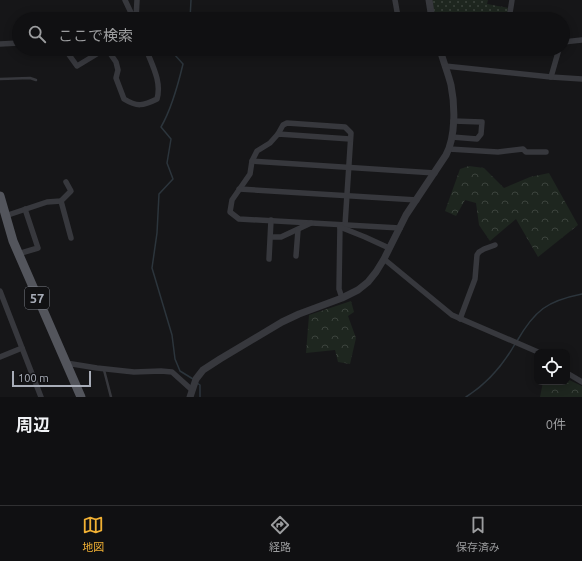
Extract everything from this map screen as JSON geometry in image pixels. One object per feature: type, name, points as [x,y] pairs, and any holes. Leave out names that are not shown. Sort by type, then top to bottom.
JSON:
[{"type":"main road","name":"57","points":[[0,196],[18,254],[81,397]]},
{"type":"street","points":[[125,0],[131,12]]},
{"type":"street","points":[[135,12],[137,0]]},
{"type":"street","points":[[395,0],[397,12]]},
{"type":"street","points":[[429,0],[431,12]]},
{"type":"street","points":[[509,12],[512,0]]},
{"type":"street","points":[[570,41],[582,40]]},
{"type":"street","points":[[0,44],[12,43]]},
{"type":"street","points":[[70,56],[77,66],[94,56]]},
{"type":"street","points":[[111,56],[116,62],[118,70],[116,78],[124,99],[134,104],[144,105],[157,99],[159,88],[156,74],[149,56]]},
{"type":"street","points":[[191,394],[196,379],[203,370],[282,322],[358,290],[368,282],[376,272],[384,260],[400,228],[449,149],[452,138],[453,121],[451,85],[442,56]]},
{"type":"street","points":[[551,77],[557,56]]},
{"type":"street","points":[[445,66],[582,79]]},
{"type":"street","points":[[452,138],[477,139],[481,134],[482,122],[453,121]]},
{"type":"street","points":[[342,298],[339,290],[342,226],[348,195],[351,133],[345,127],[287,123],[283,125],[278,134],[270,143],[257,151],[252,161],[250,174],[232,200],[230,212],[239,218],[342,226],[400,228]]},
{"type":"street","points":[[278,134],[350,139]]},
{"type":"street","points":[[449,149],[498,152],[523,149],[526,152],[546,152]]},
{"type":"street","points":[[252,161],[435,172]]},
{"type":"street","points":[[5,216],[47,202],[61,200],[71,191],[66,182]]},
{"type":"street","points":[[239,189],[417,200]]},
{"type":"street","points":[[61,200],[71,238]]},
{"type":"street","points":[[18,254],[38,248],[25,209]]},
{"type":"street","points":[[269,259],[271,220]]},
{"type":"street","points":[[270,237],[282,237],[312,223]]},
{"type":"street","points":[[342,226],[389,248]]},
{"type":"street","points":[[296,256],[298,230]]},
{"type":"street","points":[[460,319],[475,279],[477,256],[479,252],[495,244]]},
{"type":"street","points":[[384,260],[452,315],[534,350]]},
{"type":"street","points":[[0,291],[2,300],[41,397]]},
{"type":"street","points":[[0,357],[22,348]]},
{"type":"street","points":[[66,363],[134,372],[172,372],[191,394]]},
{"type":"street","points":[[570,375],[582,382]]},
{"type":"lane","points":[[0,79],[30,78],[36,80]]},
{"type":"lane","points":[[104,369],[111,397]]},
{"type":"green space","points":[[431,0],[488,0],[487,4],[509,8],[508,12],[434,12]]},
{"type":"green space","points":[[469,166],[484,168],[504,188],[530,177],[549,173],[578,225],[538,257],[516,219],[490,241],[479,225],[476,203],[465,200],[456,216],[445,211],[460,169]]},
{"type":"green space","points":[[351,301],[354,312],[348,316],[356,338],[350,364],[338,362],[335,350],[306,353],[309,315]]},
{"type":"green space","points":[[570,380],[582,386],[582,397],[540,397],[542,385],[570,385]]},
{"type":"waterway","points":[[190,12],[191,0]]},
{"type":"waterway","points":[[176,56],[183,64],[177,88],[161,127],[171,139],[167,163],[173,179],[159,194],[157,233],[152,268],[172,335],[175,359],[180,371],[193,379]]},
{"type":"waterway","points":[[517,341],[536,314],[543,308],[560,300],[582,294]]},
{"type":"waterway","points":[[466,397],[488,380],[515,344]]},
{"type":"waterway","points":[[197,383],[200,385],[200,397]]}]
